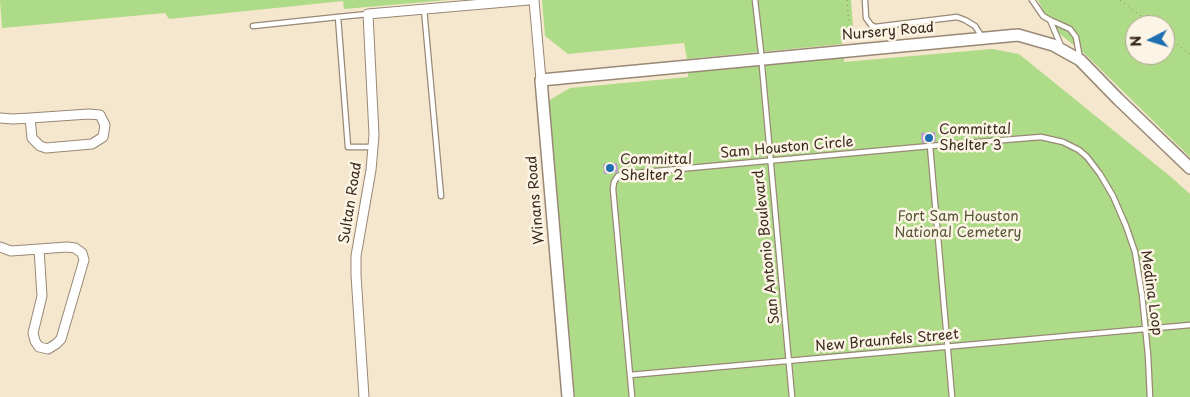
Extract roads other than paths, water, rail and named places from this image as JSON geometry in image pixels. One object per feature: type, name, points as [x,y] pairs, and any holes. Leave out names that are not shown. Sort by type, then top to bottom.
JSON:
[{"type":"street","points":[[368,14],[529,0]]},
{"type":"street","name":"Winans Road","points":[[534,0],[568,397]]},
{"type":"street","name":"Sultan Road","points":[[364,397],[356,256],[371,170],[374,135],[368,14]]},
{"type":"street","name":"Nursery Road","points":[[541,80],[1018,35],[1063,49],[1080,60],[1190,168]]},
{"type":"street","points":[[0,118],[89,114],[100,115],[106,125],[102,137],[92,144],[46,148],[40,146],[32,138],[30,118]]},
{"type":"street","points":[[0,248],[11,251],[39,249],[75,248],[82,253],[84,260],[61,339],[48,349],[39,347],[33,334],[42,296],[39,249]]},
{"type":"lane","points":[[756,0],[761,52]]},
{"type":"lane","points":[[865,0],[866,18],[875,27],[957,17],[974,26],[982,38]]},
{"type":"lane","points":[[1032,0],[1043,16],[1070,29],[1076,37],[1080,60]]},
{"type":"lane","points":[[424,9],[441,196]]},
{"type":"lane","points":[[253,26],[368,14]]},
{"type":"lane","points":[[338,17],[348,147],[373,147]]},
{"type":"lane","points":[[1050,20],[1063,49]]},
{"type":"lane","name":"San Antonio Boulevard","points":[[762,66],[792,397]]},
{"type":"lane","name":"Medina Loop","points":[[930,146],[1041,137],[1063,142],[1079,150],[1087,157],[1113,196],[1126,226],[1138,268],[1150,397]]},
{"type":"lane","points":[[930,146],[952,397]]},
{"type":"lane","name":"Sam Houston Circle","points":[[632,397],[613,188],[615,179],[624,174],[930,146]]},
{"type":"lane","name":"New Braunfels Street","points":[[630,375],[1190,325]]},
{"type":"place","name":"Committal Shelter 3","points":[[929,138]]},
{"type":"place","name":"Committal Shelter 2","points":[[610,168]]},
{"type":"park label","name":"Fort Sam Houston National Cemetery","points":[[958,226]]}]
